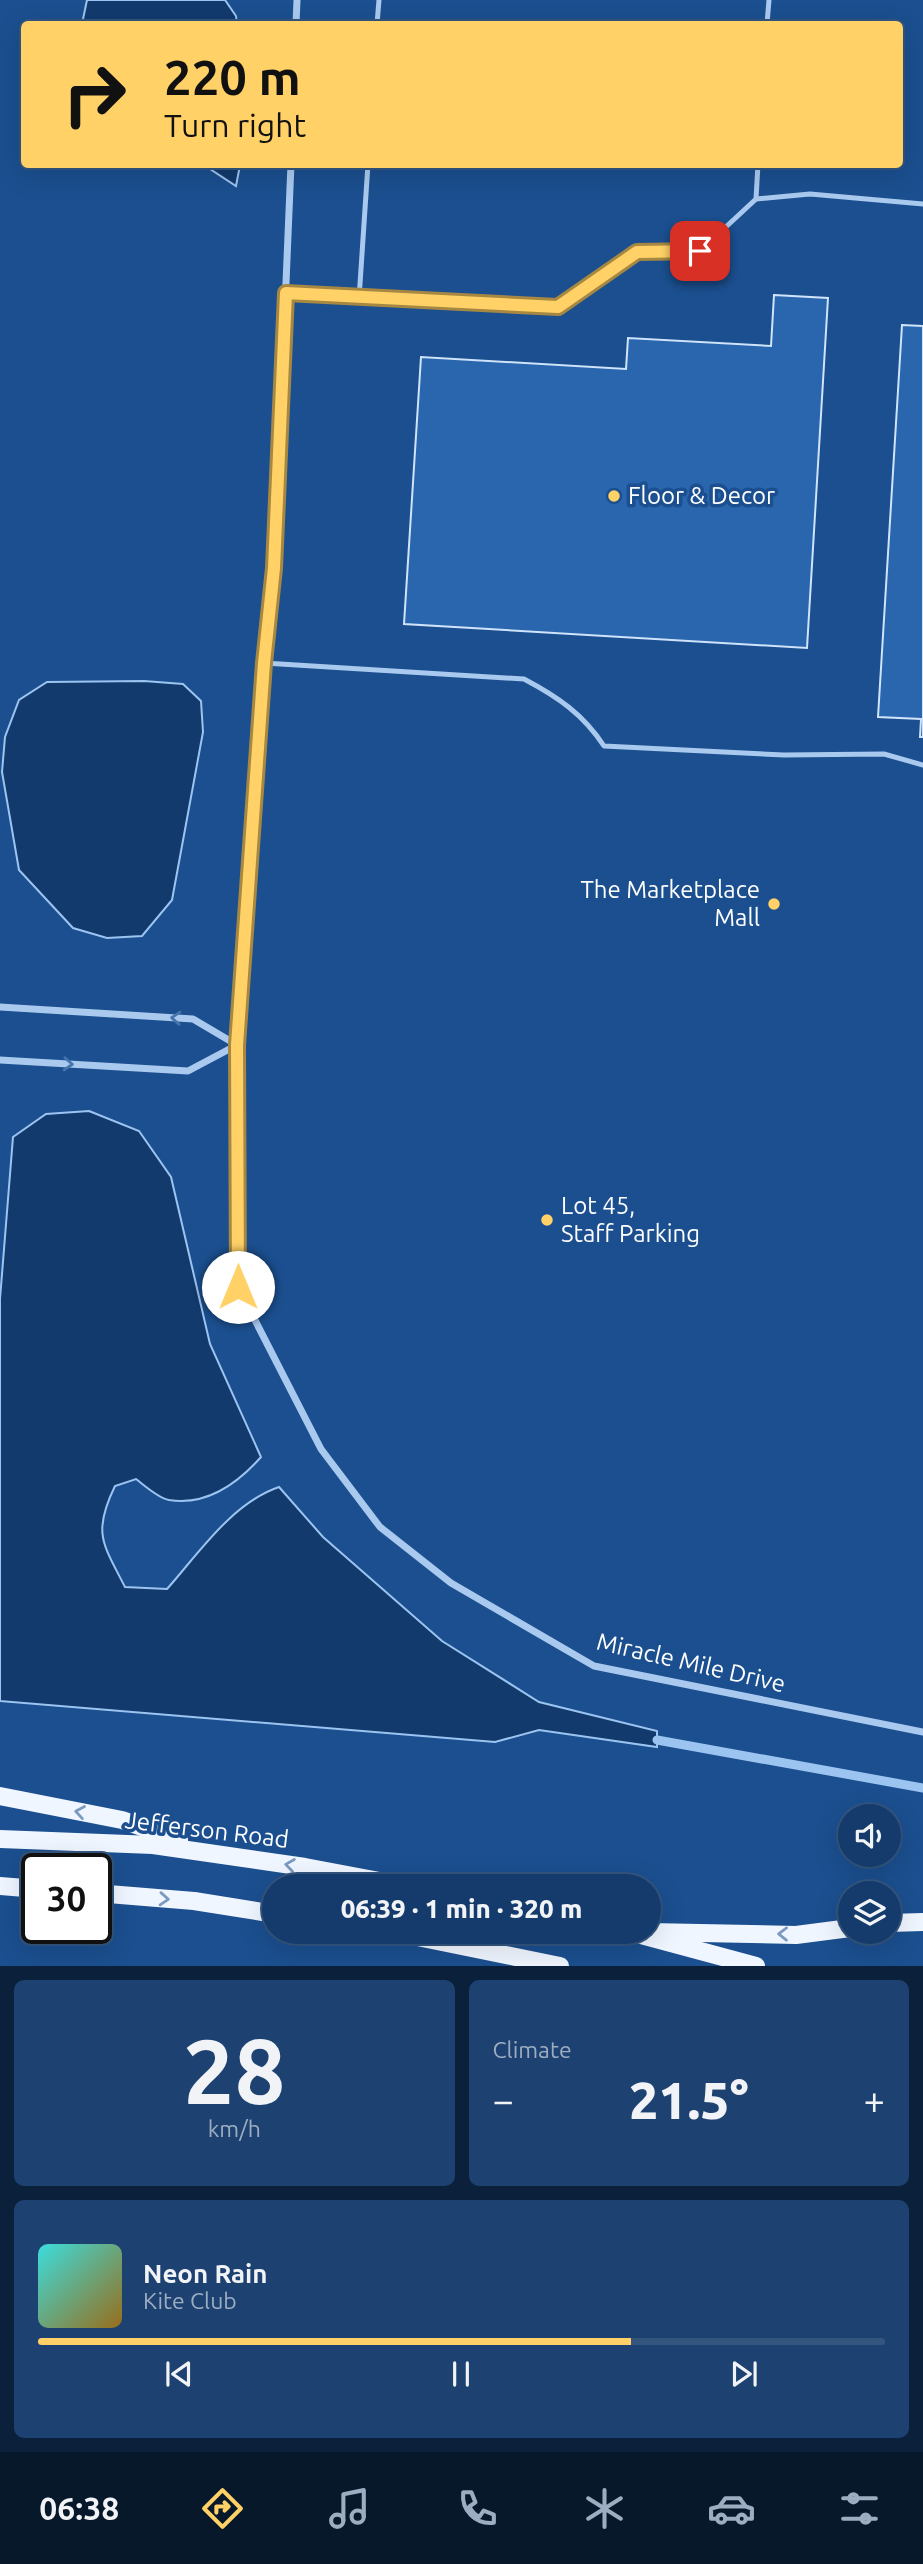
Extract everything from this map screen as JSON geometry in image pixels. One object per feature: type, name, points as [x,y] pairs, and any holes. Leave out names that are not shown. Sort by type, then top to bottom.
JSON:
[{"type":"main road","points":[[0,1797],[122,1820],[215,1853]]},
{"type":"main road","name":"Jefferson Road","points":[[0,1839],[153,1845],[337,1874]]},
{"type":"main road","points":[[0,1886],[21,1888]]},
{"type":"main road","points":[[112,1894],[194,1901],[262,1911]]},
{"type":"main road","points":[[901,1923],[923,1922]]},
{"type":"main road","points":[[661,1932],[796,1935],[838,1930]]},
{"type":"main road","points":[[661,1940],[757,1965]]},
{"type":"main road","points":[[454,1944],[560,1965]]},
{"type":"street","points":[[296,21],[297,0]]},
{"type":"street","name":"Miracle Mile Drive","points":[[291,168],[274,568],[264,663],[237,1045],[238,1287],[321,1449],[380,1527],[451,1583],[594,1666],[923,1732]]},
{"type":"street","points":[[0,1007],[193,1019],[237,1045]]},
{"type":"street","points":[[0,1060],[188,1071],[237,1045]]},
{"type":"lane","points":[[377,21],[379,0]]},
{"type":"lane","points":[[767,21],[769,0]]},
{"type":"lane","points":[[359,299],[368,168]]},
{"type":"lane","points":[[756,199],[758,168]]},
{"type":"lane","points":[[286,293],[359,299],[558,307],[637,252],[700,251],[756,199],[810,194],[923,204]]},
{"type":"lane","points":[[264,663],[524,679],[558,697],[587,721],[604,746],[785,755],[884,754],[923,765]]},
{"type":"water","points":[[87,0],[225,0],[237,21],[83,21]]},
{"type":"water","points":[[209,168],[239,168],[236,186]]},
{"type":"water","points":[[144,681],[183,684],[201,701],[203,732],[172,900],[142,936],[107,938],[73,928],[19,870],[2,772],[5,737],[19,700],[47,682]]},
{"type":"water","points":[[89,1111],[139,1131],[171,1177],[210,1344],[261,1457],[231,1484],[196,1500],[165,1499],[136,1479],[115,1486],[104,1516],[103,1538],[125,1587],[167,1589],[231,1517],[262,1494],[279,1487],[323,1537],[442,1641],[539,1702],[657,1731],[657,1747],[539,1730],[495,1742],[0,1701],[0,1299],[13,1137],[46,1114]]},
{"type":"building","name":"Floor & Decor","points":[[774,295],[828,298],[807,648],[404,624],[421,357],[626,369],[628,338],[771,346]]},
{"type":"building","points":[[902,325],[923,326],[923,737],[920,737],[921,719],[878,717]]},
{"type":"waterway","points":[[657,1740],[923,1788]]},
{"type":"place","name":"Floor & Decor","points":[[614,496]]},
{"type":"place","name":"The Marketplace Mall","points":[[774,904]]},
{"type":"place","name":"Lot 45, Staff Parking","points":[[547,1220]]},
{"type":"route","points":[[238,1287],[237,1045],[264,663],[274,568],[286,293],[359,299],[558,307],[637,252],[700,251]]}]
